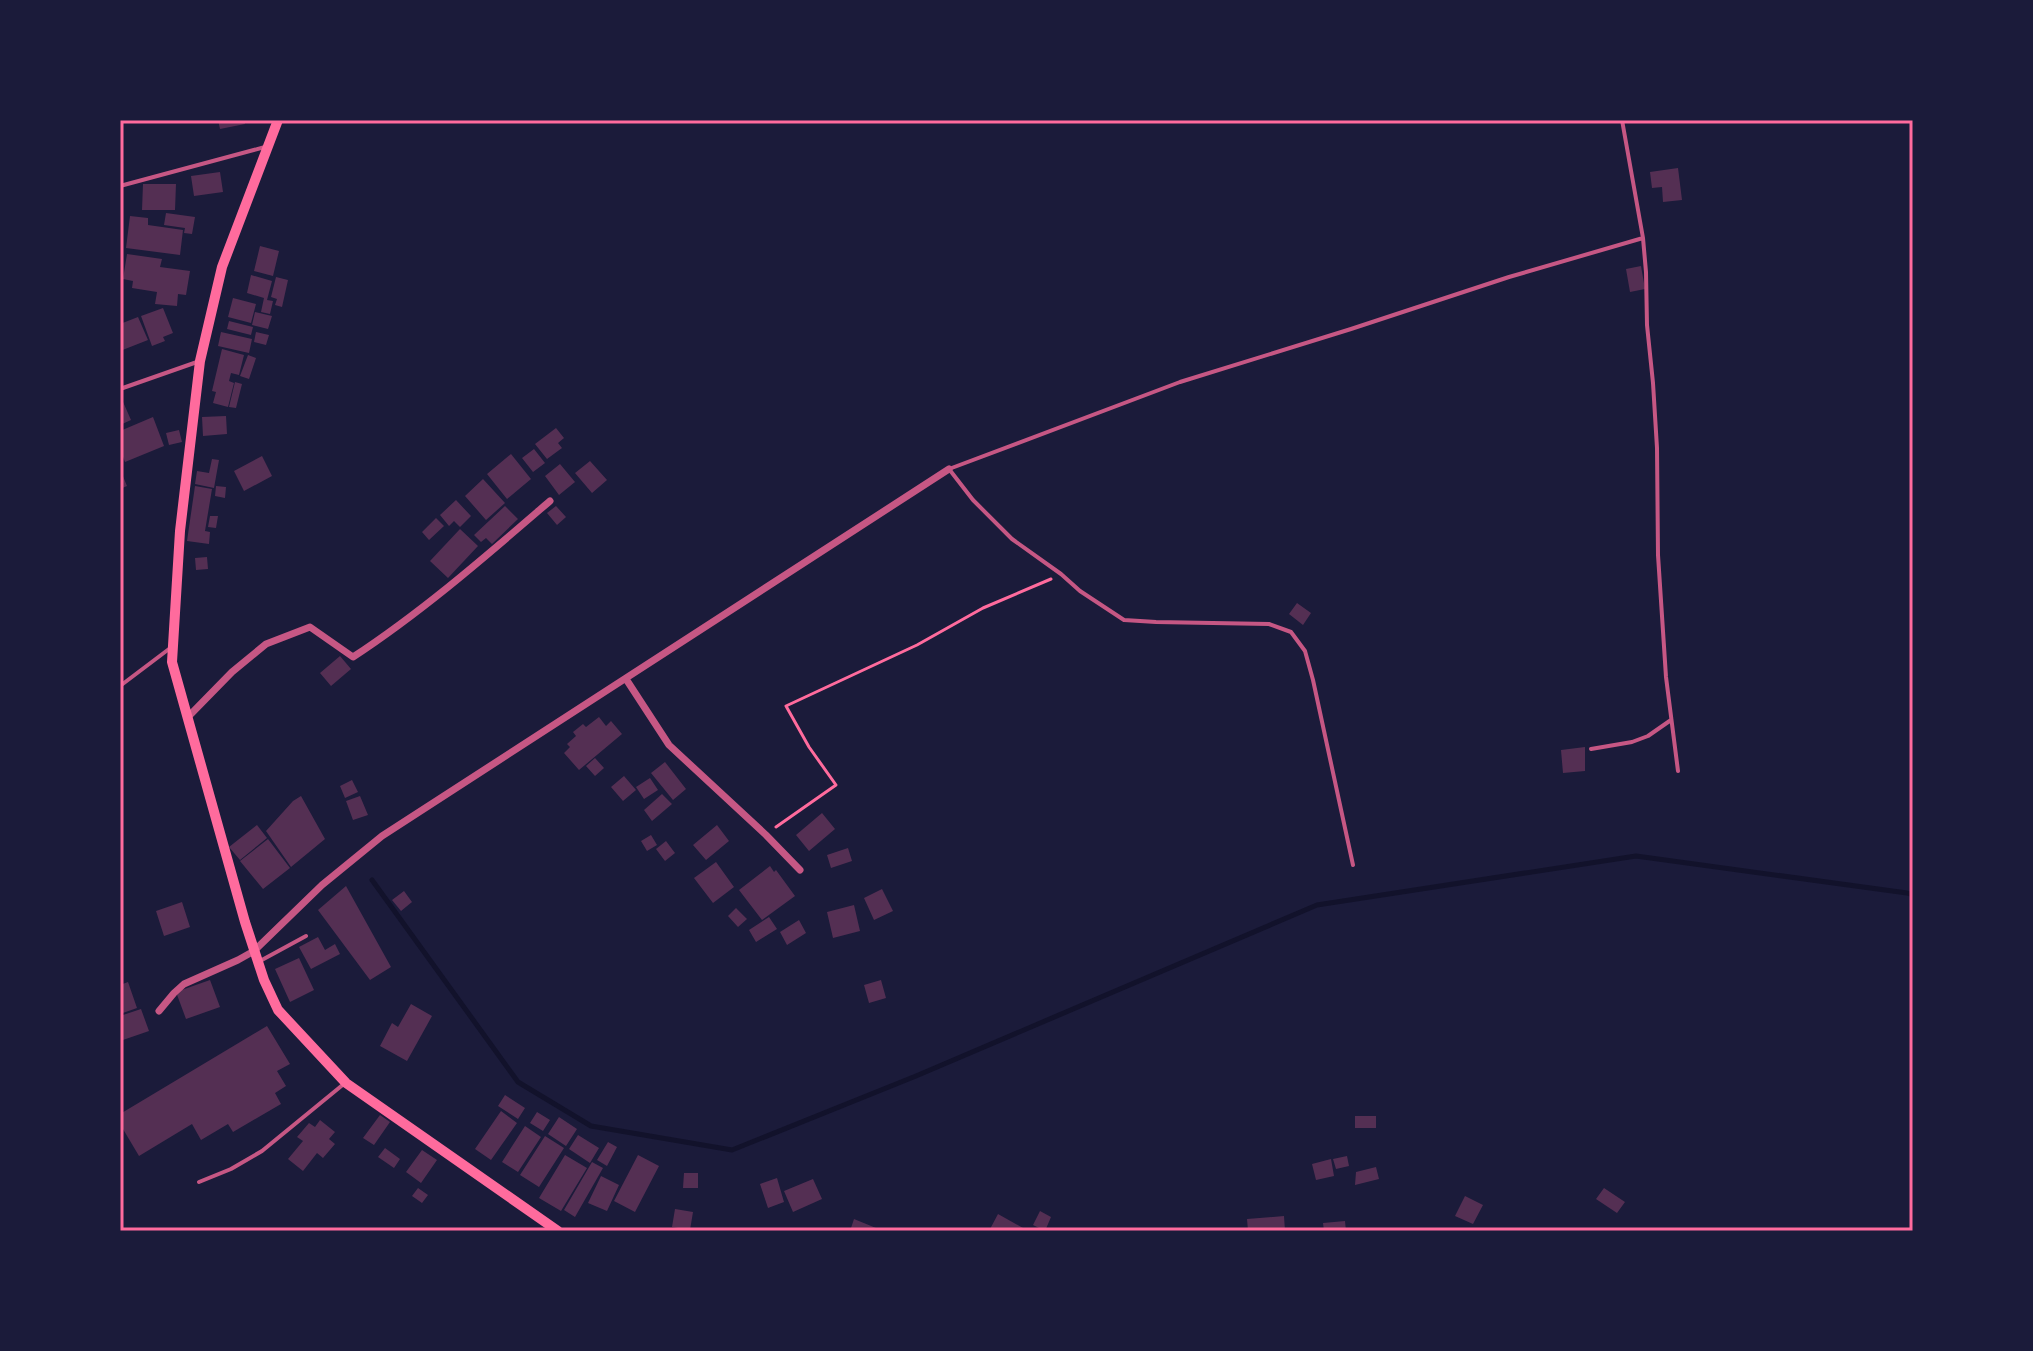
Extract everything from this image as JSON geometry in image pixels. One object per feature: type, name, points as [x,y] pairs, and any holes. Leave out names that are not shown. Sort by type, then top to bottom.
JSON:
[{"type":"main road","points":[[278,120],[222,267],[200,361],[180,531],[172,662],[256,956],[278,1010],[346,1083],[558,1231]]},
{"type":"street","points":[[159,1011],[184,984],[238,960],[256,956],[322,885],[382,836],[949,469]]},
{"type":"street","points":[[188,717],[232,672],[266,644],[310,627],[353,657],[460,578],[550,501]]},
{"type":"street","points":[[626,679],[669,745],[800,870]]},
{"type":"lane","points":[[1622,120],[1646,272],[1657,448],[1658,555],[1666,677],[1678,771]]},
{"type":"lane","points":[[120,186],[267,147]]},
{"type":"lane","points":[[1353,865],[1313,680],[1305,651],[1291,632],[1269,624],[1124,620],[1012,539],[973,500],[949,469],[1180,382],[1509,277],[1643,238]]},
{"type":"lane","points":[[120,389],[200,361]]},
{"type":"lane","points":[[120,686],[173,646]]},
{"type":"lane","points":[[1591,749],[1632,742],[1648,736],[1671,720]]},
{"type":"lane","points":[[256,956],[306,936]]},
{"type":"lane","points":[[199,1182],[231,1169],[262,1151],[346,1083]]},
{"type":"path","points":[[766,835],[836,785],[809,747],[786,706],[917,645],[983,608],[1061,574]]},
{"type":"building","points":[[218,120],[244,120],[245,124],[220,129]]},
{"type":"building","points":[[1678,168],[1682,200],[1663,202],[1662,187],[1652,188],[1650,172]]},
{"type":"building","points":[[220,172],[223,192],[194,196],[191,176]]},
{"type":"building","points":[[143,184],[176,184],[175,210],[142,210]]},
{"type":"building","points":[[166,213],[195,217],[192,234],[184,233],[185,228],[164,225]]},
{"type":"building","points":[[130,216],[148,218],[148,225],[183,230],[180,255],[126,248]]},
{"type":"building","points":[[260,246],[279,251],[273,276],[254,271]]},
{"type":"building","points":[[127,254],[162,259],[160,267],[190,271],[186,295],[178,294],[177,306],[155,304],[157,292],[132,288],[133,281],[123,279]]},
{"type":"building","points":[[1641,266],[1645,289],[1630,292],[1626,269]]},
{"type":"building","points":[[251,275],[272,281],[267,300],[273,301],[270,314],[261,312],[264,298],[247,293]]},
{"type":"building","points":[[276,277],[288,280],[282,307],[275,305],[277,299],[271,297]]},
{"type":"building","points":[[233,298],[256,304],[251,323],[228,317]]},
{"type":"building","points":[[163,308],[173,333],[163,337],[165,341],[152,346],[141,316]]},
{"type":"building","points":[[255,312],[272,316],[268,329],[252,325]]},
{"type":"building","points":[[138,317],[148,340],[120,351],[120,324]]},
{"type":"building","points":[[229,321],[253,327],[251,335],[227,329]]},
{"type":"building","points":[[221,332],[252,339],[249,353],[218,346]]},
{"type":"building","points":[[256,332],[269,335],[266,345],[254,342]]},
{"type":"building","points":[[222,349],[244,355],[239,375],[231,373],[229,381],[234,383],[228,407],[213,403],[216,392],[212,391]]},
{"type":"building","points":[[248,355],[256,358],[249,379],[240,376]]},
{"type":"building","points":[[235,382],[242,384],[236,408],[229,407]]},
{"type":"building","points":[[120,395],[131,420],[120,425]]},
{"type":"building","points":[[226,416],[227,434],[203,436],[202,417]]},
{"type":"building","points":[[153,417],[164,446],[125,462],[120,449],[120,431]]},
{"type":"building","points":[[556,428],[564,438],[558,443],[562,448],[547,459],[535,444]]},
{"type":"building","points":[[179,430],[182,442],[169,445],[166,433]]},
{"type":"building","points":[[534,449],[545,463],[533,472],[522,458]]},
{"type":"building","points":[[511,454],[531,479],[507,499],[487,474]]},
{"type":"building","points":[[262,456],[272,476],[244,491],[234,471]]},
{"type":"building","points":[[212,459],[219,460],[214,488],[195,484],[197,471],[209,473]]},
{"type":"building","points":[[590,461],[607,480],[592,493],[575,473]]},
{"type":"building","points":[[560,464],[575,482],[559,495],[545,476]]},
{"type":"building","points":[[120,469],[127,486],[120,489]]},
{"type":"building","points":[[483,479],[505,503],[486,520],[465,496]]},
{"type":"building","points":[[195,486],[212,489],[205,531],[210,532],[209,544],[187,541]]},
{"type":"building","points":[[216,486],[226,487],[225,498],[215,496]]},
{"type":"building","points":[[456,500],[471,516],[460,527],[454,521],[449,526],[440,515]]},
{"type":"building","points":[[505,506],[518,519],[492,544],[486,538],[481,542],[474,535]]},
{"type":"building","points":[[556,506],[566,517],[557,525],[547,513]]},
{"type":"building","points":[[210,516],[218,516],[216,528],[208,527]]},
{"type":"building","points":[[436,518],[444,526],[429,540],[422,532]]},
{"type":"building","points":[[460,529],[478,546],[448,578],[430,561]]},
{"type":"building","points":[[207,557],[208,569],[196,570],[195,558]]},
{"type":"building","points":[[1297,603],[1311,613],[1303,625],[1289,614]]},
{"type":"building","points":[[340,656],[351,669],[331,686],[320,673]]},
{"type":"building","points":[[599,717],[606,726],[611,721],[622,734],[579,770],[564,753],[570,747],[567,744],[576,736],[573,732]]},
{"type":"building","points":[[1585,747],[1585,771],[1563,773],[1561,750]]},
{"type":"building","points":[[595,758],[604,768],[595,776],[586,766]]},
{"type":"building","points":[[665,762],[686,789],[673,800],[651,773]]},
{"type":"building","points":[[624,776],[636,790],[623,801],[611,787]]},
{"type":"building","points":[[650,778],[658,790],[644,799],[636,787]]},
{"type":"building","points":[[352,780],[358,792],[345,798],[340,786]]},
{"type":"building","points":[[662,794],[672,804],[652,821],[644,810]]},
{"type":"building","points":[[301,796],[325,839],[291,867],[266,831]]},
{"type":"building","points":[[360,796],[368,815],[353,820],[346,801]]},
{"type":"building","points":[[822,813],[835,829],[809,851],[796,835]]},
{"type":"building","points":[[257,825],[267,838],[240,860],[229,847]]},
{"type":"building","points":[[717,825],[729,841],[706,860],[693,845]]},
{"type":"building","points":[[651,835],[657,845],[647,851],[641,841]]},
{"type":"building","points":[[268,839],[290,868],[263,889],[240,861]]},
{"type":"building","points":[[666,841],[675,853],[665,861],[656,849]]},
{"type":"building","points":[[848,848],[852,861],[831,868],[827,855]]},
{"type":"building","points":[[716,862],[734,887],[713,903],[694,878]]},
{"type":"building","points":[[770,866],[795,896],[762,920],[739,890]]},
{"type":"building","points":[[346,886],[391,967],[370,980],[318,910]]},
{"type":"building","points":[[882,889],[893,911],[874,920],[864,898]]},
{"type":"building","points":[[404,891],[412,902],[401,911],[392,900]]},
{"type":"building","points":[[182,902],[190,927],[164,936],[156,911]]},
{"type":"building","points":[[854,905],[860,931],[833,938],[827,912]]},
{"type":"building","points":[[736,908],[747,919],[738,927],[728,916]]},
{"type":"building","points":[[769,917],[777,929],[756,942],[749,930]]},
{"type":"building","points":[[799,920],[806,933],[787,945],[780,932]]},
{"type":"building","points":[[318,937],[325,950],[335,944],[340,954],[311,969],[299,947]]},
{"type":"building","points":[[299,958],[314,990],[290,1002],[275,969]]},
{"type":"building","points":[[210,980],[220,1007],[186,1019],[176,992]]},
{"type":"building","points":[[881,980],[886,998],[869,1003],[864,985]]},
{"type":"building","points":[[128,982],[137,1008],[120,1014],[120,985]]},
{"type":"building","points":[[411,1004],[432,1016],[407,1061],[380,1046],[392,1023],[398,1027]]},
{"type":"building","points":[[141,1009],[149,1031],[120,1041],[120,1016]]},
{"type":"building","points":[[267,1026],[290,1064],[277,1071],[286,1086],[275,1093],[281,1104],[233,1132],[228,1124],[201,1140],[192,1124],[139,1156],[120,1124],[120,1114]]},
{"type":"building","points":[[505,1095],[525,1108],[518,1119],[498,1106]]},
{"type":"building","points":[[501,1111],[517,1123],[491,1160],[475,1149]]},
{"type":"building","points":[[537,1112],[550,1120],[543,1131],[530,1123]]},
{"type":"building","points":[[380,1115],[390,1122],[374,1145],[363,1138]]},
{"type":"building","points":[[1355,1116],[1376,1116],[1376,1128],[1355,1128]]},
{"type":"building","points":[[559,1117],[577,1129],[566,1146],[548,1134]]},
{"type":"building","points":[[320,1120],[335,1132],[329,1139],[335,1144],[323,1158],[317,1153],[303,1171],[288,1159],[303,1141],[297,1137],[309,1123],[315,1127]]},
{"type":"building","points":[[525,1126],[541,1137],[518,1172],[502,1162]]},
{"type":"building","points":[[578,1135],[599,1148],[590,1163],[569,1149]]},
{"type":"building","points":[[545,1136],[564,1148],[539,1187],[520,1175]]},
{"type":"building","points":[[608,1142],[617,1147],[607,1166],[597,1160]]},
{"type":"building","points":[[385,1148],[400,1159],[394,1168],[378,1157]]},
{"type":"building","points":[[422,1150],[437,1160],[421,1183],[406,1172]]},
{"type":"building","points":[[565,1155],[587,1168],[561,1211],[539,1198]]},
{"type":"building","points":[[638,1155],[659,1166],[635,1212],[614,1201]]},
{"type":"building","points":[[1347,1156],[1349,1166],[1336,1169],[1333,1159]]},
{"type":"building","points":[[1331,1159],[1334,1176],[1316,1180],[1312,1164]]},
{"type":"building","points":[[592,1162],[603,1168],[575,1217],[564,1210]]},
{"type":"building","points":[[1376,1167],[1379,1179],[1355,1185],[1356,1172]]},
{"type":"building","points":[[684,1173],[698,1173],[698,1188],[683,1188]]},
{"type":"building","points":[[601,1176],[619,1185],[607,1211],[588,1203]]},
{"type":"building","points":[[777,1178],[784,1202],[768,1208],[760,1184]]},
{"type":"building","points":[[813,1179],[822,1199],[793,1212],[784,1191]]},
{"type":"building","points":[[418,1188],[428,1195],[422,1203],[412,1196]]},
{"type":"building","points":[[1604,1188],[1625,1202],[1617,1213],[1596,1199]]},
{"type":"building","points":[[1465,1196],[1483,1205],[1473,1224],[1455,1216]]},
{"type":"building","points":[[675,1209],[693,1212],[690,1230],[672,1227]]},
{"type":"building","points":[[1040,1211],[1051,1217],[1045,1231],[1033,1225]]},
{"type":"building","points":[[998,1214],[1023,1228],[1021,1231],[989,1231]]},
{"type":"building","points":[[1284,1216],[1285,1231],[1248,1231],[1247,1219]]},
{"type":"building","points":[[854,1219],[876,1228],[875,1231],[850,1231]]},
{"type":"building","points":[[1345,1221],[1346,1231],[1324,1231],[1323,1223]]},
{"type":"waterway","points":[[372,880],[518,1082],[591,1126],[732,1150],[916,1076],[1317,905],[1636,856],[1913,895]]}]
